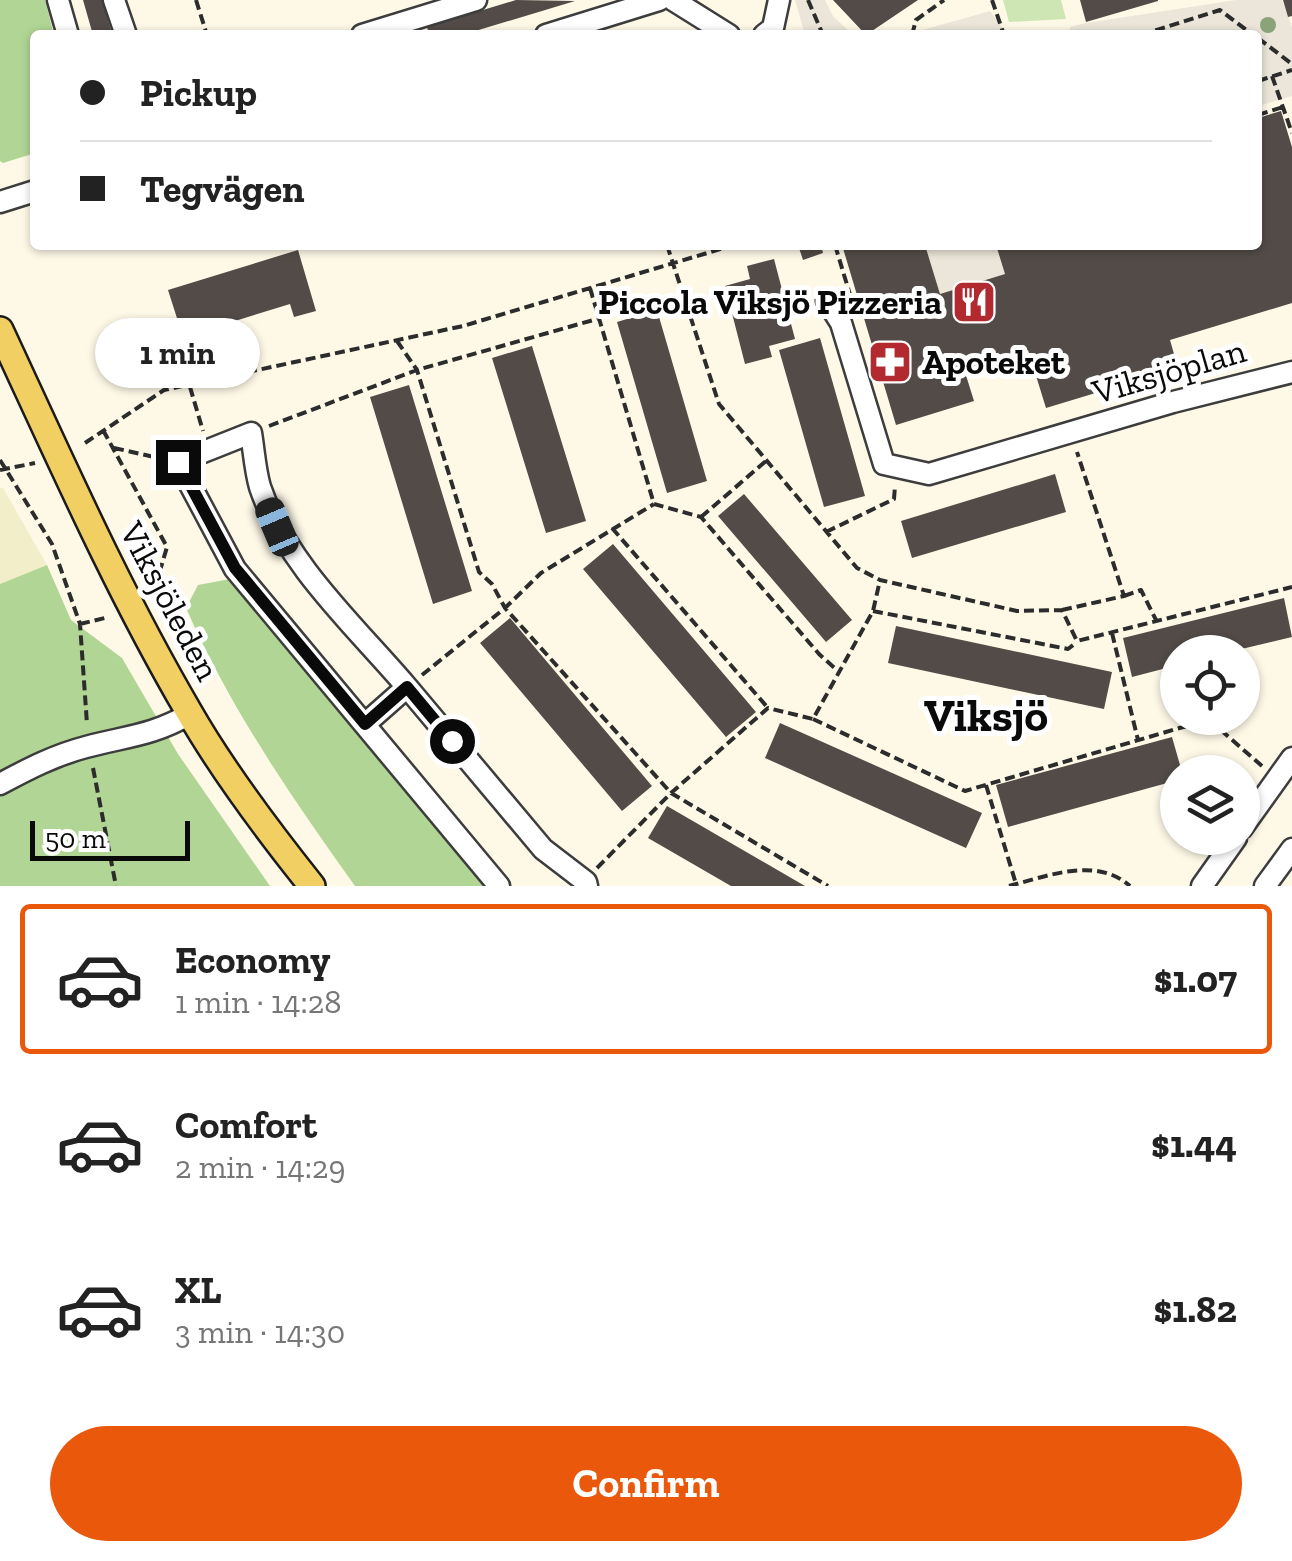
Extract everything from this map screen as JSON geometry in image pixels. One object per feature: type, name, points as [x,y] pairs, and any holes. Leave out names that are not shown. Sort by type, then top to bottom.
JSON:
[{"type":"main road","name":"Viksjöleden","points":[[0,330],[105,557],[190,714],[270,832],[312,886]]},
{"type":"street","points":[[58,0],[67,30]]},
{"type":"street","points":[[114,0],[124,30]]},
{"type":"street","points":[[401,29],[476,0]]},
{"type":"street","points":[[557,30],[601,9],[659,0]]},
{"type":"street","points":[[673,0],[722,30]]},
{"type":"street","points":[[770,30],[779,0]]},
{"type":"street","points":[[0,202],[30,193]]},
{"type":"street","name":"Viksjöplan","points":[[827,301],[842,323],[884,464],[929,474],[1292,372]]},
{"type":"street","points":[[500,886],[235,568],[178,462],[251,433],[259,484],[277,527],[310,574],[543,849],[587,884]]},
{"type":"street","points":[[365,724],[407,687]]},
{"type":"street","points":[[0,784],[49,759],[88,746],[146,735],[190,714]]},
{"type":"street","points":[[1260,804],[1292,758]]},
{"type":"street","points":[[1265,886],[1292,849]]},
{"type":"street","points":[[1202,886],[1224,855]]},
{"type":"path","points":[[196,0],[205,30]]},
{"type":"path","points":[[808,0],[821,30]]},
{"type":"path","points":[[913,30],[916,20],[944,0]]},
{"type":"path","points":[[992,0],[1002,30]]},
{"type":"path","points":[[1157,30],[1220,10],[1246,30]]},
{"type":"path","points":[[1262,43],[1292,67],[1262,80]]},
{"type":"path","points":[[1272,76],[1292,133]]},
{"type":"path","points":[[1262,114],[1283,107]]},
{"type":"path","points":[[668,250],[719,404],[857,568],[880,580],[1018,611],[1062,610],[1141,590],[1156,622]]},
{"type":"path","points":[[85,443],[164,390],[463,326],[717,250]]},
{"type":"path","points":[[590,288],[654,504]]},
{"type":"path","points":[[251,433],[417,370],[598,318]]},
{"type":"path","points":[[397,341],[417,370],[479,572],[492,584],[505,608],[671,793],[828,886]]},
{"type":"path","points":[[190,385],[208,450]]},
{"type":"path","points":[[103,430],[166,548],[154,591]]},
{"type":"path","points":[[1071,433],[1124,596]]},
{"type":"path","points":[[112,448],[178,462]]},
{"type":"path","points":[[0,460],[52,544],[80,624],[88,746],[116,886]]},
{"type":"path","points":[[701,517],[766,461]]},
{"type":"path","points":[[3,470],[35,463]]},
{"type":"path","points":[[407,687],[505,608],[541,573],[654,504],[701,517],[819,654],[838,670]]},
{"type":"path","points":[[612,528],[768,708],[813,719],[965,791],[1183,728],[1215,725],[1278,779]]},
{"type":"path","points":[[813,719],[873,611],[880,580]]},
{"type":"path","points":[[873,611],[1068,650],[1078,641],[1292,587]]},
{"type":"path","points":[[1062,610],[1078,641]]},
{"type":"path","points":[[80,624],[110,616]]},
{"type":"path","points":[[1112,632],[1138,740]]},
{"type":"path","points":[[587,884],[671,793],[768,708]]},
{"type":"path","points":[[986,785],[1016,884]]},
{"type":"path","points":[[1009,886],[1067,872],[1102,870],[1130,886]]},
{"type":"shaded area","points":[[795,0],[825,0],[833,16],[848,30],[804,30]]},
{"type":"shaded area","points":[[1236,0],[1282,0],[1292,27],[1292,96],[1262,105],[1262,30],[1070,30],[1086,23]]},
{"type":"shaded area","points":[[990,11],[1004,30],[923,30]]},
{"type":"shaded area","points":[[927,250],[998,250],[1005,274],[940,294]]},
{"type":"shaded area","points":[[0,488],[47,565],[0,584]]},
{"type":"green space","points":[[0,0],[45,0],[53,30],[30,30],[30,155],[0,161]]},
{"type":"green space","points":[[1003,0],[1061,0],[1066,19],[1009,22]]},
{"type":"green space","points":[[47,565],[71,620],[122,658],[178,754],[270,886],[0,886],[0,584]]},
{"type":"green space","points":[[230,579],[258,605],[486,886],[355,886],[242,717],[186,608],[198,585]]},
{"type":"building","points":[[83,0],[102,0],[111,30],[92,30]]},
{"type":"building","points":[[516,0],[575,1],[479,30],[427,27]]},
{"type":"building","points":[[833,0],[918,0],[873,30],[861,30]]},
{"type":"building","points":[[1080,0],[1158,0],[1158,1],[1086,22]]},
{"type":"building","points":[[1283,0],[1292,0],[1292,16],[1288,17]]},
{"type":"building","points":[[1281,111],[1292,147],[1292,303],[1170,340],[1178,368],[1046,408],[1028,350],[964,369],[974,401],[896,425],[844,250],[927,250],[940,294],[1005,274],[998,250],[1262,250],[1262,117]]},
{"type":"building","points":[[298,250],[316,311],[294,317],[290,304],[183,337],[168,290]]},
{"type":"building","points":[[800,250],[822,250],[823,253],[803,260]]},
{"type":"building","points":[[774,259],[795,339],[769,346],[772,357],[745,364],[725,286],[750,279],[747,266]]},
{"type":"building","points":[[657,310],[707,481],[667,493],[617,322]]},
{"type":"building","points":[[820,338],[865,496],[824,507],[779,350]]},
{"type":"building","points":[[532,346],[586,521],[546,533],[492,358]]},
{"type":"building","points":[[409,385],[472,591],[433,604],[370,397]]},
{"type":"building","points":[[1055,474],[1066,512],[912,558],[901,521]]},
{"type":"building","points":[[744,494],[852,620],[826,642],[718,516]]},
{"type":"building","points":[[613,544],[756,712],[726,737],[583,569]]},
{"type":"building","points":[[1284,598],[1292,637],[1260,645],[1260,635],[1160,635],[1160,670],[1132,677],[1123,638]]},
{"type":"building","points":[[510,618],[652,786],[622,811],[480,643]]},
{"type":"building","points":[[896,626],[1112,672],[1104,709],[888,663]]},
{"type":"building","points":[[780,723],[982,813],[966,848],[765,758]]},
{"type":"building","points":[[1172,737],[1177,755],[1160,755],[1160,785],[1008,827],[996,785]]},
{"type":"building","points":[[667,806],[805,886],[731,886],[648,838]]},
{"type":"place","name":"Piccola Viksjö Pizzeria","points":[[974,302]]},
{"type":"place","name":"Apoteket","points":[[890,362]]},
{"type":"district","name":"Viksjö","points":[[986,716]]},
{"type":"route","points":[[178,462],[235,568],[365,724],[407,687],[452,741]]}]
